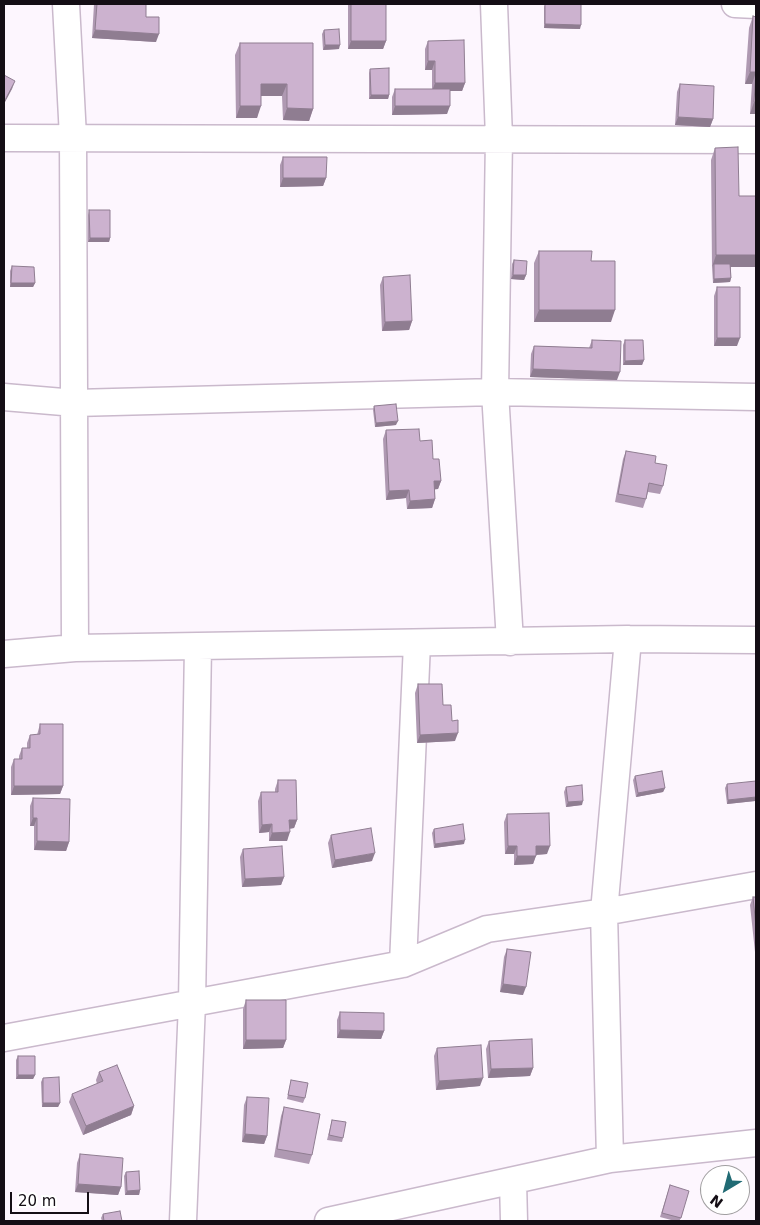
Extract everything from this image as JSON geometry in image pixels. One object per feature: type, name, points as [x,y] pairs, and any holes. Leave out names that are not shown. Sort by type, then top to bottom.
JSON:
[{"type":"street","points":[[66,4],[73,137],[75,648]]},
{"type":"street","points":[[494,4],[499,138],[495,392],[510,642]]},
{"type":"street","points":[[735,4],[756,5]]},
{"type":"street","points":[[4,138],[756,140]]},
{"type":"street","points":[[4,397],[75,403],[495,392],[756,397]]},
{"type":"street","points":[[610,1159],[604,912],[628,640]]},
{"type":"street","points":[[4,654],[75,648],[628,640],[756,640]]},
{"type":"street","points":[[403,964],[417,643]]},
{"type":"street","points":[[184,1221],[192,1003],[198,646]]},
{"type":"street","points":[[4,1038],[403,964],[487,929],[604,912],[756,885]]},
{"type":"street","points":[[328,1221],[610,1159],[756,1143]]},
{"type":"street","points":[[513,1181],[514,1221]]},
{"type":"building","points":[[97,4],[146,4],[146,17],[159,17],[159,34],[95,30]]},
{"type":"building","points":[[351,4],[386,4],[386,41],[351,41]]},
{"type":"building","points":[[545,4],[581,4],[581,25],[545,24]]},
{"type":"building","points":[[753,16],[756,17],[756,72],[750,72]]},
{"type":"building","points":[[339,29],[340,45],[325,45],[324,30]]},
{"type":"building","points":[[464,40],[465,83],[435,83],[435,61],[428,61],[428,41]]},
{"type":"building","points":[[240,43],[313,43],[313,109],[287,108],[287,84],[261,84],[261,106],[240,106]]},
{"type":"building","points":[[389,68],[389,95],[371,95],[370,69]]},
{"type":"building","points":[[756,72],[756,102],[754,102]]},
{"type":"building","points":[[4,75],[15,81],[4,102]]},
{"type":"building","points":[[680,84],[714,86],[713,119],[678,117]]},
{"type":"building","points":[[395,89],[450,89],[450,106],[395,106]]},
{"type":"building","points":[[738,147],[739,196],[756,196],[756,255],[716,255],[715,148]]},
{"type":"building","points":[[283,157],[327,157],[326,178],[283,178]]},
{"type":"building","points":[[89,210],[110,210],[110,238],[90,238]]},
{"type":"building","points":[[539,251],[592,251],[591,261],[615,261],[615,310],[539,310]]},
{"type":"building","points":[[514,260],[527,261],[526,275],[513,275]]},
{"type":"building","points":[[714,264],[730,264],[731,278],[714,279]]},
{"type":"building","points":[[12,266],[34,267],[35,283],[11,283]]},
{"type":"building","points":[[410,275],[412,321],[385,322],[383,277]]},
{"type":"building","points":[[717,287],[740,287],[740,338],[717,338]]},
{"type":"building","points":[[592,340],[621,341],[620,372],[533,369],[534,346],[592,348]]},
{"type":"building","points":[[625,340],[643,340],[644,360],[625,361]]},
{"type":"building","points":[[396,404],[398,421],[376,423],[374,406]]},
{"type":"building","points":[[419,429],[420,441],[432,440],[433,459],[439,459],[441,481],[434,481],[435,499],[410,501],[409,490],[389,491],[386,430]]},
{"type":"building","points":[[626,451],[656,456],[655,463],[667,465],[663,486],[649,483],[646,499],[618,494]]},
{"type":"building","points":[[418,684],[442,684],[443,705],[451,705],[452,721],[458,720],[458,733],[420,735]]},
{"type":"building","points":[[40,724],[63,724],[63,786],[14,786],[14,759],[22,759],[22,748],[30,748],[30,735],[40,734]]},
{"type":"building","points":[[662,771],[665,788],[638,793],[635,776]]},
{"type":"building","points":[[278,780],[296,780],[297,820],[289,820],[290,832],[272,833],[272,824],[262,825],[261,792],[278,792]]},
{"type":"building","points":[[756,781],[756,797],[728,800],[727,784]]},
{"type":"building","points":[[582,785],[583,801],[568,802],[566,787]]},
{"type":"building","points":[[33,798],[70,799],[69,842],[37,841],[37,818],[33,818]]},
{"type":"building","points":[[549,813],[550,846],[536,846],[536,856],[517,856],[517,846],[508,846],[507,814]]},
{"type":"building","points":[[463,824],[465,840],[435,844],[434,829]]},
{"type":"building","points":[[371,828],[375,853],[335,860],[331,835]]},
{"type":"building","points":[[282,846],[284,877],[245,879],[243,849]]},
{"type":"building","points":[[753,897],[756,897],[756,927]]},
{"type":"building","points":[[507,949],[531,952],[526,987],[503,984]]},
{"type":"building","points":[[246,1000],[286,1000],[286,1040],[246,1040]]},
{"type":"building","points":[[340,1012],[384,1013],[384,1031],[340,1030]]},
{"type":"building","points":[[532,1039],[533,1068],[491,1069],[489,1041]]},
{"type":"building","points":[[481,1045],[483,1078],[439,1081],[437,1048]]},
{"type":"building","points":[[18,1056],[35,1056],[35,1075],[18,1075]]},
{"type":"building","points":[[117,1065],[134,1106],[86,1126],[72,1094],[103,1081],[99,1072]]},
{"type":"building","points":[[59,1077],[60,1103],[43,1103],[43,1078]]},
{"type":"building","points":[[291,1080],[308,1083],[305,1098],[288,1095]]},
{"type":"building","points":[[247,1097],[269,1098],[267,1136],[245,1134]]},
{"type":"building","points":[[284,1107],[320,1114],[312,1155],[277,1149]]},
{"type":"building","points":[[332,1120],[346,1122],[343,1138],[329,1135]]},
{"type":"building","points":[[80,1154],[123,1158],[121,1187],[78,1184]]},
{"type":"building","points":[[139,1171],[140,1190],[127,1191],[126,1172]]},
{"type":"building","points":[[670,1185],[689,1191],[681,1218],[662,1213]]},
{"type":"building","points":[[120,1211],[122,1221],[104,1221],[103,1214]]}]
